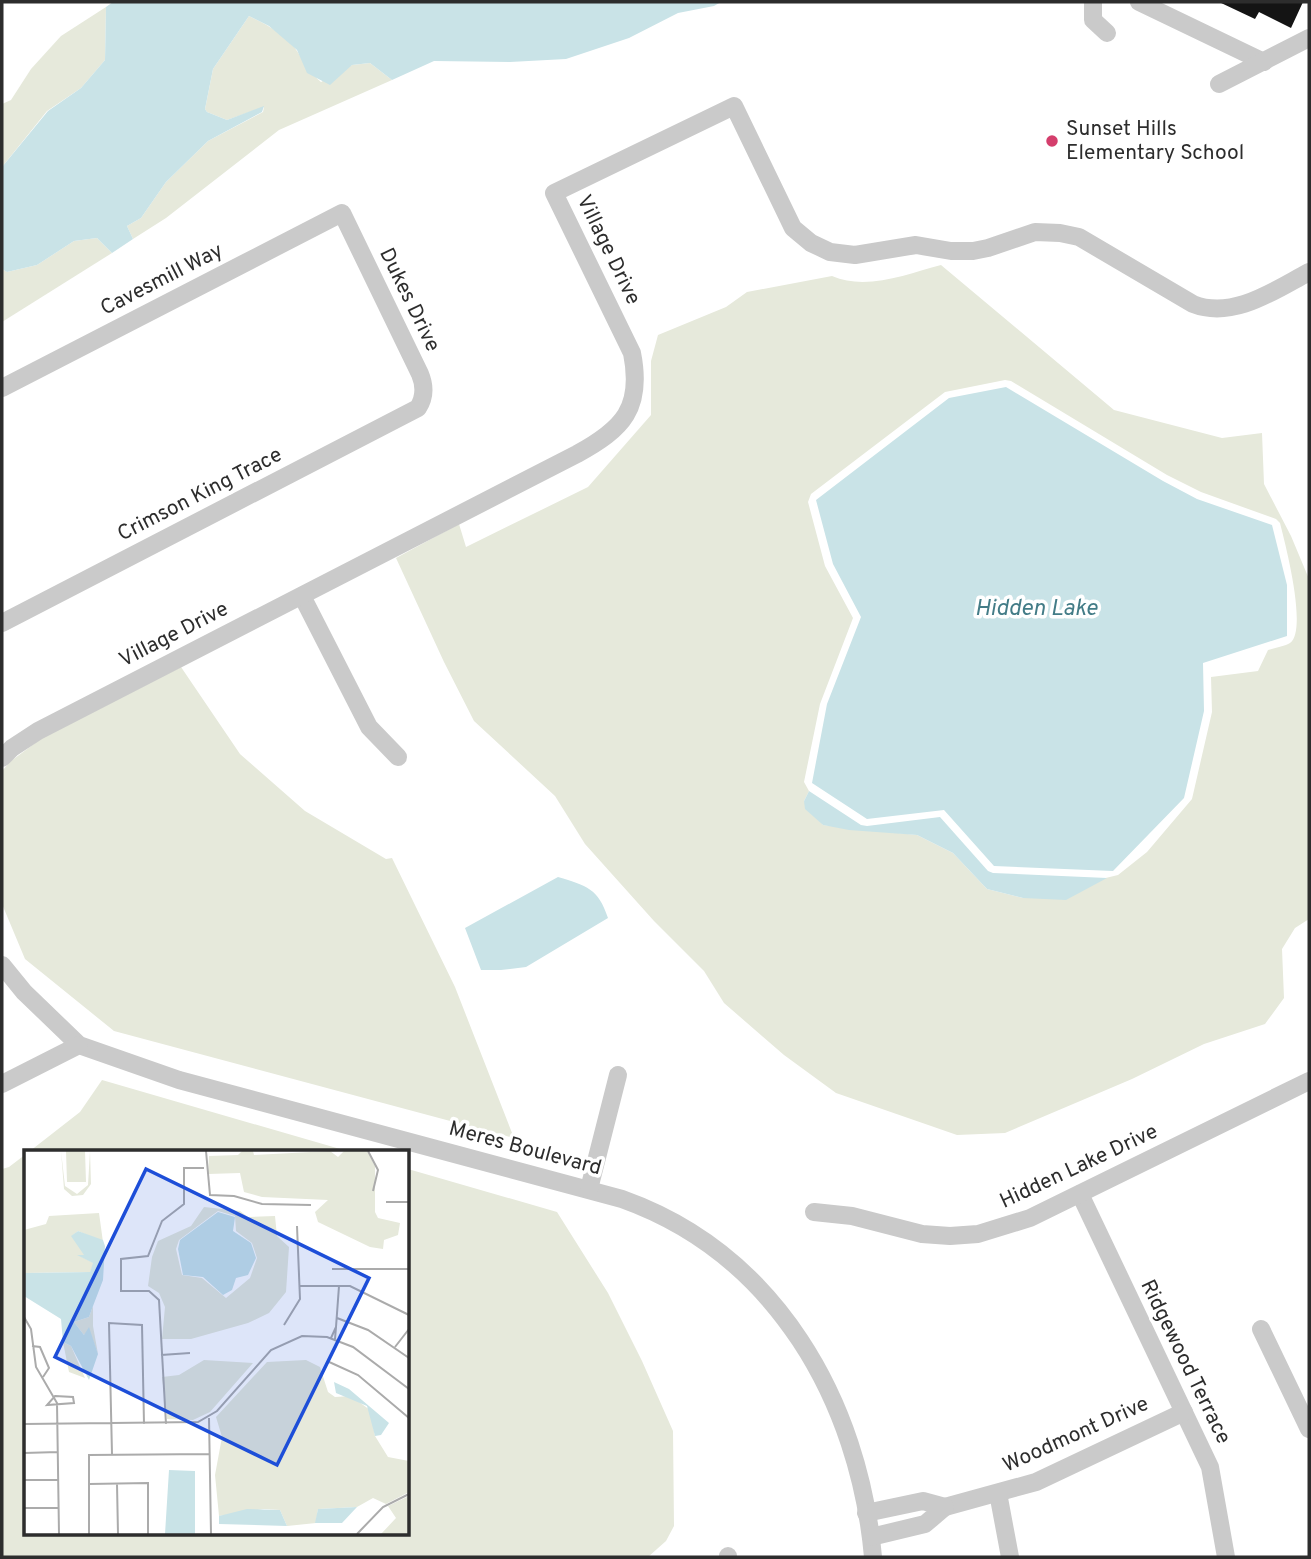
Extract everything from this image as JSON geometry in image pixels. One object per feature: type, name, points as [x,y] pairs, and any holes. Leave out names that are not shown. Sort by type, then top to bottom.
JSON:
[{"type":"street","points":[[1093,2],[1093,20],[1107,33]]},
{"type":"street","points":[[1139,2],[1264,62]]},
{"type":"street","points":[[1219,85],[1309,38]]},
{"type":"street","name":"Village Drive","points":[[2,758],[38,731],[587,449],[619,426],[632,406],[635,377],[632,353],[554,193],[734,106],[793,228],[811,243],[830,251],[855,255],[916,245],[951,251],[973,251],[1035,232],[1060,233],[1079,237],[1193,303],[1213,309],[1229,308],[1257,299],[1309,272]]},
{"type":"street","name":"Cavesmill Way","points":[[2,388],[342,213]]},
{"type":"street","name":"Dukes Drive","points":[[342,213],[423,382],[423,396],[418,408]]},
{"type":"street","name":"Crimson King Trace","points":[[2,623],[418,408]]},
{"type":"street","points":[[302,596],[369,727],[398,757]]},
{"type":"street","name":"Meres Boulevard","points":[[2,965],[24,992],[79,1045],[179,1080],[589,1189],[636,1204],[680,1226],[730,1261],[767,1297],[801,1339],[832,1397],[850,1445],[873,1557]]},
{"type":"street","points":[[2,1084],[79,1045]]},
{"type":"street","points":[[589,1189],[618,1075]]},
{"type":"street","name":"Hidden Lake Drive","points":[[814,1212],[852,1216],[922,1234],[963,1236],[1006,1227],[1080,1194],[1309,1081]]},
{"type":"street","name":"Ridgewood Terrace","points":[[1080,1194],[1210,1467],[1226,1557]]},
{"type":"street","points":[[1261,1329],[1309,1429]]},
{"type":"street","name":"Woodmont Drive","points":[[871,1537],[925,1524],[945,1507],[1049,1477],[1184,1412]]},
{"type":"street","points":[[998,1493],[1010,1557]]},
{"type":"street","name":"Woodmont Drive","points":[[866,1513],[923,1501],[945,1507]]},
{"type":"shaded area","points":[[106,7],[105,60],[81,88],[47,111],[2,167],[2,104],[11,100],[31,69],[61,36]]},
{"type":"shaded area","points":[[249,16],[288,40],[321,82],[352,65],[370,63],[392,80],[279,130],[166,218],[133,239],[127,226],[141,218],[166,182],[208,141],[263,112],[264,107],[227,120],[205,109],[213,69]]},
{"type":"shaded area","points":[[97,238],[112,253],[2,322],[2,269],[7,272],[37,265],[74,241]]},
{"type":"shaded area","points":[[941,265],[1114,410],[1222,438],[1262,433],[1264,484],[1291,536],[1309,579],[1309,919],[1295,928],[1282,949],[1284,998],[1265,1024],[1204,1044],[1132,1079],[1005,1133],[957,1135],[836,1093],[784,1055],[724,1003],[704,971],[654,921],[585,844],[555,796],[474,721],[396,558],[459,524],[466,547],[588,487],[651,415],[651,361],[658,335],[726,307],[747,292],[832,276],[859,282],[887,279]],"holes":[[[1011,381],[1167,475],[1201,492],[1276,519],[1280,523],[1290,566],[1297,622],[1295,635],[1290,643],[1268,650],[1258,671],[1211,677],[1212,712],[1192,799],[1147,852],[1118,875],[1023,898],[987,889],[953,853],[917,835],[823,825],[804,801],[809,791],[804,782],[820,704],[853,618],[825,566],[808,502],[811,494],[945,392]]]},
{"type":"shaded area","points":[[181,667],[240,754],[305,811],[386,859],[392,858],[455,987],[514,1138],[114,1031],[25,959],[2,904],[2,771],[42,738]]},
{"type":"shaded area","points":[[102,1080],[344,1150],[31,1150],[80,1112]]},
{"type":"shaded area","points":[[24,1156],[24,1534],[410,1534],[410,1170],[557,1212],[608,1293],[673,1431],[674,1526],[666,1541],[648,1557],[2,1557],[2,1169]]},
{"type":"water","points":[[113,2],[721,2],[714,6],[678,13],[629,38],[566,59],[510,62],[434,61],[392,80],[370,63],[352,65],[330,85],[307,73],[297,50],[269,26],[249,16],[213,69],[205,109],[227,120],[264,106],[262,112],[208,141],[166,182],[141,218],[127,226],[133,239],[112,253],[97,238],[74,241],[37,265],[7,272],[2,269],[2,167],[48,111],[81,88],[105,60],[106,7]]},
{"type":"water","name":"Hidden Lake","points":[[1006,387],[1197,499],[1272,525],[1287,585],[1287,636],[1203,663],[1204,711],[1184,798],[1113,871],[994,866],[944,810],[867,819],[812,783],[827,704],[861,617],[833,564],[816,500],[949,398]]},
{"type":"water","points":[[809,791],[861,825],[940,817],[988,871],[993,873],[1107,878],[1066,900],[1023,898],[987,889],[953,853],[917,835],[849,830],[823,825],[805,809],[804,801]]},
{"type":"water","points":[[558,877],[577,883],[595,894],[608,918],[526,967],[481,970],[465,928]]},
{"type":"building","points":[[1219,2],[1303,2],[1291,28],[1259,12],[1255,19]]},
{"type":"place","name":"Sunset Hills Elementary School","points":[[1052,141]]}]
